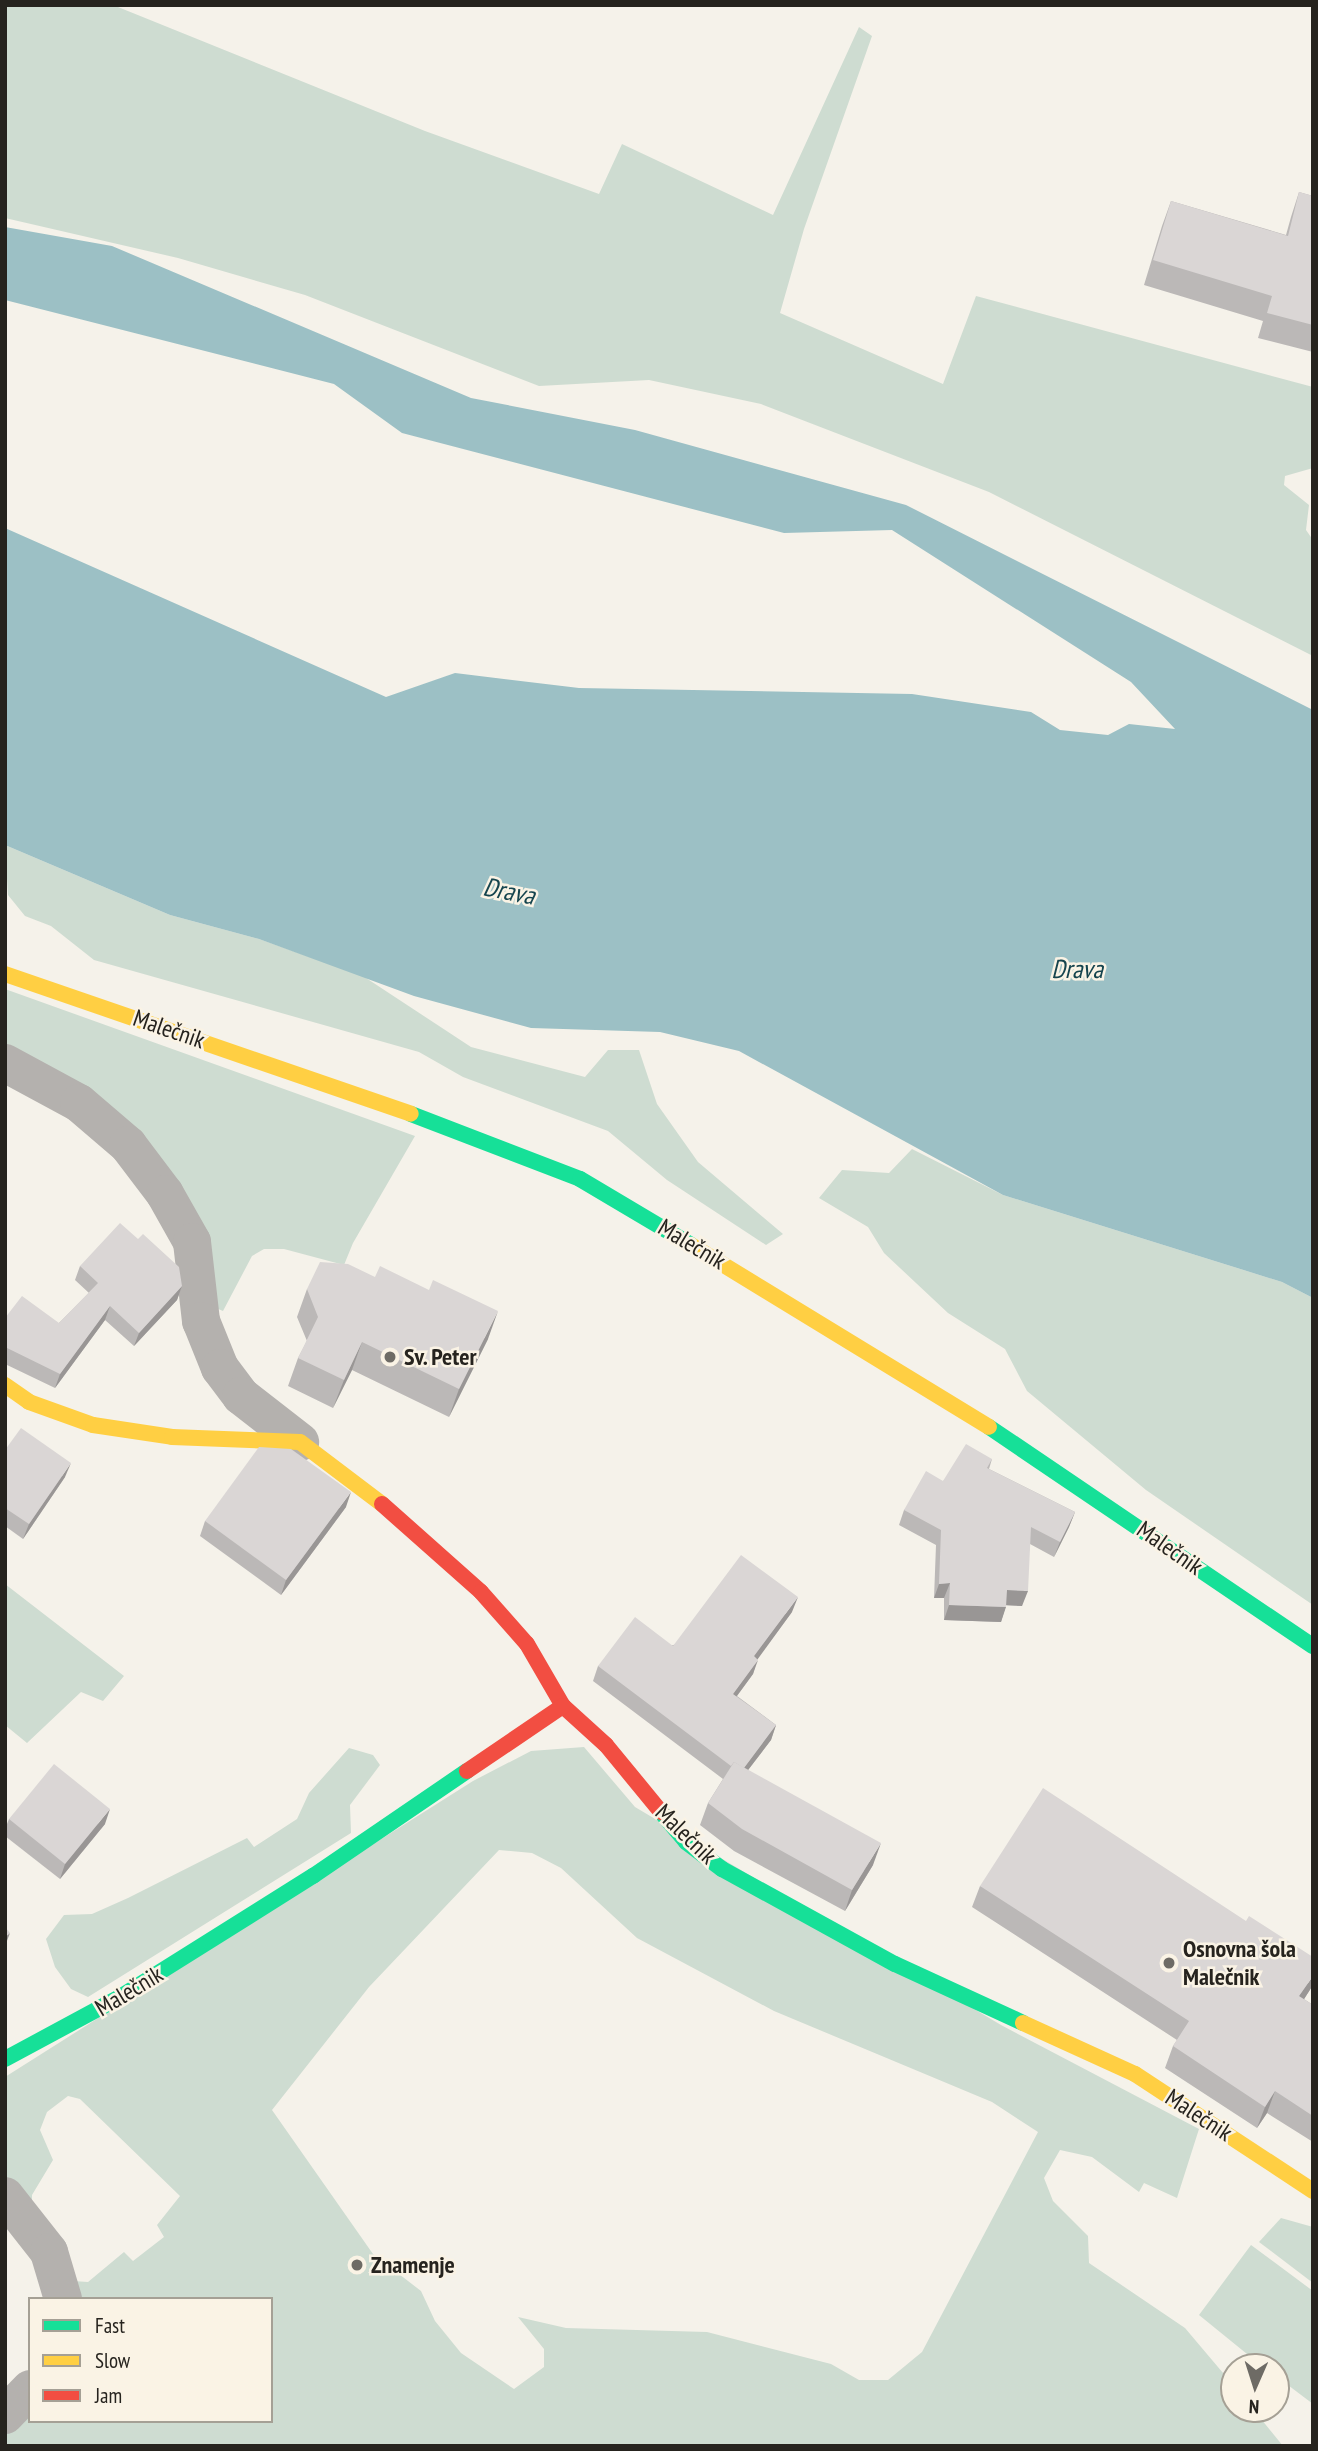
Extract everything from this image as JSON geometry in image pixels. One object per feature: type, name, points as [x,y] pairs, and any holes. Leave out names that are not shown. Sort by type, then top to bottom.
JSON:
[{"type":"street","name":"Malečnik","points":[[5,974],[325,1081],[580,1179],[942,1395],[1313,1646]]},
{"type":"street","name":"Malečnik","points":[[5,1063],[79,1103],[128,1145],[165,1194],[191,1242],[201,1321],[220,1368],[241,1396],[395,1514],[481,1592],[527,1644],[563,1706],[606,1745],[686,1842],[722,1869],[895,1964],[1135,2074],[1313,2191]]},
{"type":"street","points":[[5,1385],[29,1402],[93,1425],[172,1437],[300,1442]]},
{"type":"street","name":"Malečnik","points":[[5,2059],[120,1997],[313,1876],[563,1706]]},
{"type":"street","points":[[5,2196],[49,2252],[62,2297]]},
{"type":"street","points":[[5,2415],[28,2391]]},
{"type":"shaded area","points":[[5,5],[113,5],[425,131],[599,194],[622,144],[773,215],[859,27],[872,36],[804,229],[780,313],[943,384],[976,296],[1313,387],[1313,468],[1285,476],[1284,485],[1309,505],[1306,530],[1313,540],[1313,656],[989,492],[761,404],[649,380],[539,386],[305,295],[178,258],[5,218]]},
{"type":"shaded area","points":[[5,845],[170,915],[259,939],[363,976],[471,1047],[585,1077],[608,1050],[639,1050],[657,1104],[698,1162],[783,1234],[766,1245],[667,1180],[608,1131],[463,1077],[419,1052],[94,960],[51,926],[25,916],[8,895]]},
{"type":"shaded area","points":[[5,989],[415,1136],[353,1243],[344,1265],[284,1249],[264,1249],[252,1256],[223,1311],[209,1305],[191,1219],[5,1047]]},
{"type":"shaded area","points":[[912,1149],[1003,1195],[1282,1282],[1313,1298],[1313,1605],[1146,1490],[1027,1391],[1005,1349],[948,1313],[884,1253],[868,1227],[819,1198],[842,1170],[889,1173]]},
{"type":"shaded area","points":[[5,1584],[124,1676],[103,1701],[81,1692],[27,1743],[5,1725]]},
{"type":"shaded area","points":[[584,1747],[635,1807],[1001,2025],[1199,2129],[1177,2198],[1144,2183],[1139,2192],[1092,2157],[1060,2150],[1044,2178],[1053,2201],[1088,2236],[1089,2263],[1185,2328],[1220,2369],[1220,2423],[1264,2423],[1283,2446],[5,2446],[5,2430],[28,2408],[28,2423],[273,2423],[273,2297],[77,2297],[73,2281],[88,2282],[124,2252],[133,2261],[164,2237],[157,2225],[180,2196],[80,2099],[68,2096],[47,2112],[40,2130],[53,2160],[32,2195],[32,2206],[5,2178],[5,2077],[473,1781],[531,1751]],"holes":[[[499,1850],[532,1853],[561,1868],[637,1938],[774,2011],[992,2102],[1038,2132],[922,2352],[888,2380],[859,2380],[831,2364],[707,2332],[566,2328],[518,2317],[544,2349],[544,2367],[514,2389],[461,2353],[435,2321],[421,2291],[373,2254],[272,2110],[369,1987]]]},
{"type":"shaded area","points":[[349,1748],[373,1755],[380,1765],[350,1805],[351,1833],[88,1997],[71,1989],[55,1967],[46,1939],[64,1915],[92,1914],[247,1838],[254,1847],[297,1819],[309,1793]]},
{"type":"shaded area","points":[[1281,2218],[1313,2227],[1313,2283],[1259,2242]]},
{"type":"shaded area","points":[[1251,2245],[1313,2291],[1313,2404],[1290,2387],[1290,2353],[1246,2353],[1199,2315]]},
{"type":"water","name":"Drava","points":[[5,227],[112,246],[471,398],[635,430],[906,505],[1313,710],[1313,1298],[1282,1282],[1003,1195],[739,1051],[660,1032],[531,1028],[414,996],[259,939],[170,915],[5,845],[5,528],[386,697],[455,673],[579,688],[912,694],[1031,712],[1060,730],[1108,735],[1129,724],[1175,729],[1131,682],[892,530],[784,533],[402,433],[334,384],[5,300]]},
{"type":"building","points":[[1299,192],[1313,196],[1313,325],[1267,313],[1272,296],[1153,260],[1171,201],[1288,236]]},
{"type":"building","points":[[120,1223],[138,1239],[143,1234],[179,1267],[182,1286],[139,1333],[110,1306],[60,1374],[5,1347],[5,1318],[22,1296],[59,1323],[98,1283],[80,1266]]},
{"type":"building","name":"Sv. Peter","points":[[320,1262],[348,1264],[375,1277],[380,1266],[429,1290],[433,1280],[498,1311],[459,1389],[362,1342],[344,1380],[298,1358],[318,1317],[307,1289]]},
{"type":"building","points":[[21,1428],[71,1463],[29,1524],[5,1508],[5,1450]]},
{"type":"building","points":[[966,1444],[992,1459],[987,1468],[1075,1512],[1060,1542],[1031,1527],[1028,1591],[1007,1590],[1006,1607],[949,1605],[950,1583],[939,1584],[941,1530],[904,1510],[926,1471],[943,1481]]},
{"type":"building","points":[[259,1447],[291,1449],[351,1492],[286,1580],[205,1521]]},
{"type":"building","points":[[741,1555],[798,1597],[754,1656],[758,1660],[733,1694],[776,1725],[744,1768],[734,1762],[731,1766],[598,1666],[635,1617],[673,1646]]},
{"type":"building","points":[[734,1762],[881,1843],[852,1890],[742,1829],[708,1803]]},
{"type":"building","points":[[54,1764],[110,1809],[65,1864],[9,1819]]},
{"type":"building","name":"Osnovna šola Malečnik","points":[[1043,1788],[1246,1921],[1249,1916],[1313,1957],[1313,1976],[1299,1996],[1313,2005],[1313,2116],[1275,2091],[1265,2107],[1173,2046],[1189,2021],[980,1886]]},
{"type":"traffic: fast","points":[[411,1114],[580,1179],[691,1245]]},
{"type":"traffic: fast","points":[[989,1427],[1313,1646]]},
{"type":"traffic: fast","points":[[5,2059],[120,1997],[313,1876],[467,1771]]},
{"type":"traffic: fast","points":[[661,1812],[686,1842],[722,1869],[895,1964],[1023,2023]]},
{"type":"traffic: slow","points":[[5,974],[411,1114]]},
{"type":"traffic: slow","points":[[691,1245],[989,1427]]},
{"type":"traffic: slow","points":[[5,1385],[29,1402],[93,1425],[172,1437],[300,1442],[382,1504]]},
{"type":"traffic: slow","points":[[1023,2023],[1135,2074],[1313,2191]]},
{"type":"traffic: jam","points":[[382,1504],[481,1592],[527,1644],[563,1706],[606,1745],[661,1812]]},
{"type":"traffic: jam","points":[[467,1771],[563,1706]]},
{"type":"place","name":"Sv. Peter","points":[[390,1357]]},
{"type":"place","name":"Osnovna šola Malečnik","points":[[1169,1963]]},
{"type":"place","name":"Znamenje","points":[[357,2265]]}]
